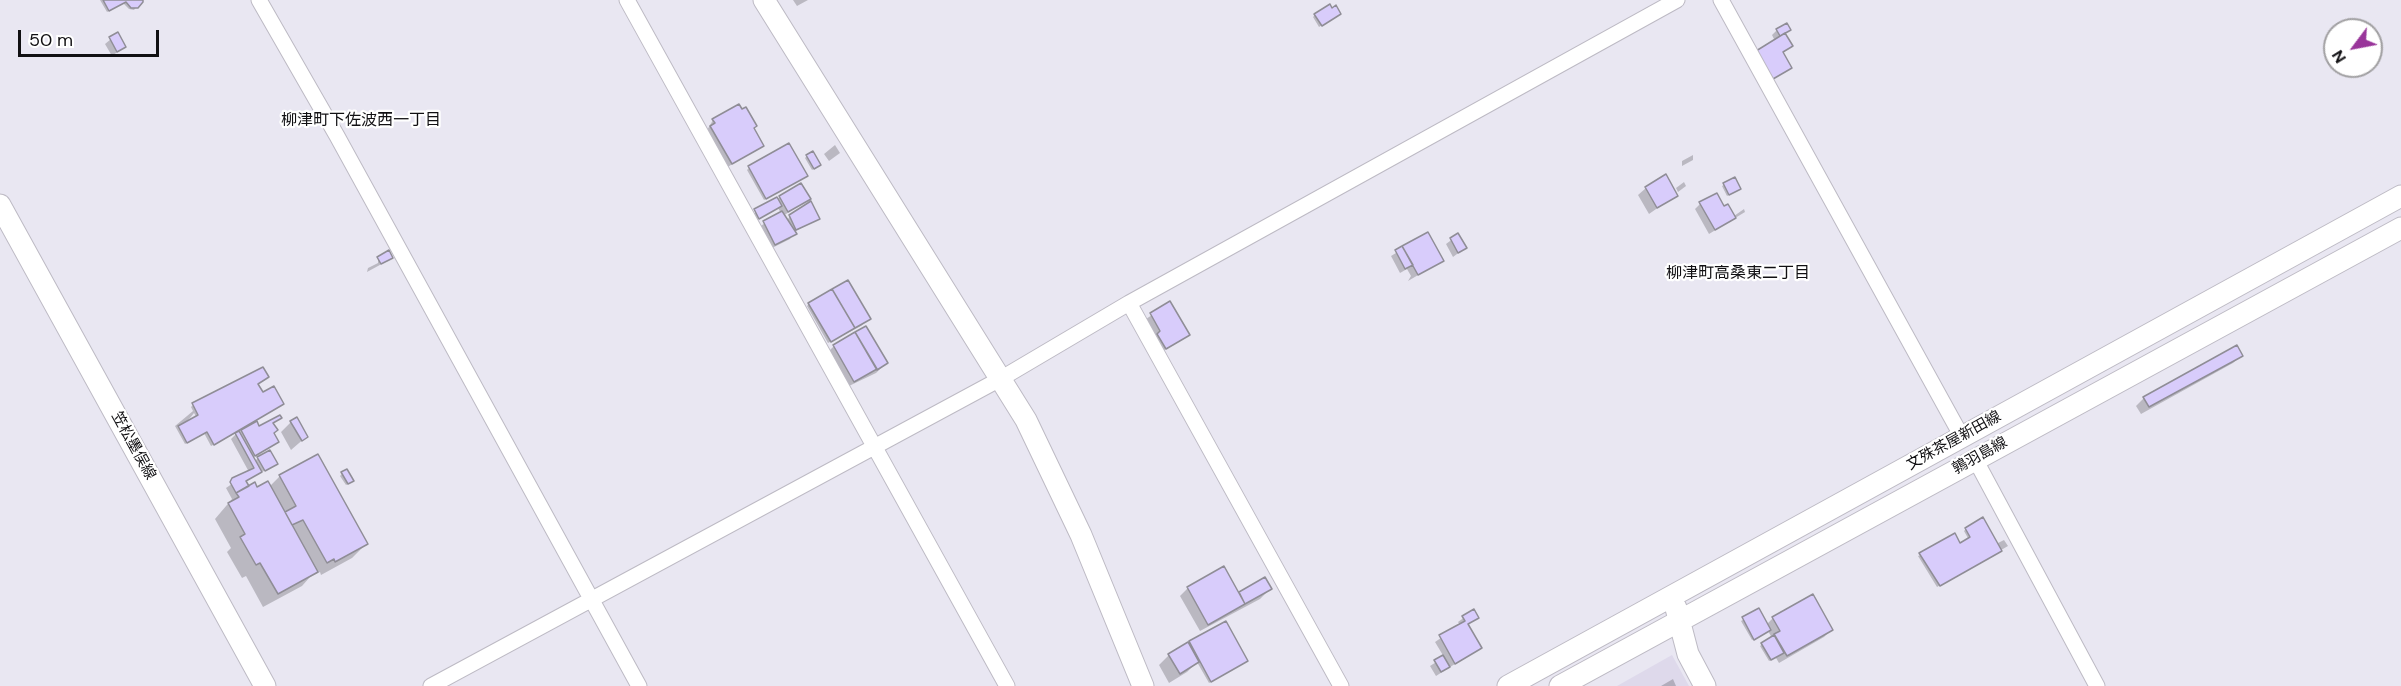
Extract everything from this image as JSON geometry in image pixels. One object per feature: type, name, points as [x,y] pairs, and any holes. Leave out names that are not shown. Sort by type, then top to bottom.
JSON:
[{"type":"main road","points":[[764,0],[1002,378],[1054,476],[1143,686]]},
{"type":"main road","name":"文殊茶屋新田線","points":[[1508,686],[2401,196]]},
{"type":"main road","name":"笠松墨俣線","points":[[0,205],[266,686]]},
{"type":"main road","name":"鶉羽島線","points":[[1560,686],[2401,228]]},
{"type":"main road","points":[[1674,596],[1688,654],[1705,686]]},
{"type":"street","points":[[259,0],[342,146],[639,686]]},
{"type":"street","points":[[627,0],[1006,686]]},
{"type":"street","points":[[431,686],[1002,378],[1129,303],[1677,0]]},
{"type":"street","points":[[1721,0],[1962,437]]},
{"type":"street","points":[[1129,303],[1341,686]]},
{"type":"street","points":[[1975,459],[2097,686]]},
{"type":"shaded area","points":[[1672,655],[1689,686],[1617,686]]},
{"type":"building","points":[[103,0],[143,0],[143,2],[138,8],[131,8],[126,2],[109,11]]},
{"type":"building","points":[[1330,4],[1332,8],[1336,5],[1341,14],[1322,26],[1314,14]]},
{"type":"building","points":[[1787,23],[1791,30],[1780,36],[1776,29]]},
{"type":"building","points":[[118,32],[126,47],[117,52],[109,37]]},
{"type":"building","points":[[1785,33],[1793,46],[1783,52],[1792,68],[1773,79],[1756,51]]},
{"type":"building","points":[[739,104],[742,109],[746,107],[757,126],[754,128],[764,146],[732,164],[710,126],[715,123],[712,119]]},
{"type":"building","points":[[789,143],[808,176],[766,199],[748,166]]},
{"type":"building","points":[[813,151],[821,165],[814,169],[806,155]]},
{"type":"building","points":[[1666,174],[1678,196],[1657,208],[1645,187]]},
{"type":"building","points":[[1735,177],[1741,189],[1729,195],[1723,183]]},
{"type":"building","points":[[801,183],[811,199],[788,212],[779,196]]},
{"type":"building","points":[[1717,193],[1724,206],[1728,204],[1736,218],[1715,230],[1699,202]]},
{"type":"building","points":[[777,197],[782,206],[759,219],[754,209]]},
{"type":"building","points":[[811,201],[820,219],[796,230],[789,215]]},
{"type":"building","points":[[782,211],[797,234],[775,245],[763,221]]},
{"type":"building","points":[[1428,232],[1444,261],[1418,275],[1402,246]]},
{"type":"building","points":[[1458,233],[1467,248],[1458,253],[1450,238]]},
{"type":"building","points":[[1402,246],[1413,265],[1405,269],[1395,250]]},
{"type":"building","points":[[389,250],[393,258],[381,264],[377,257]]},
{"type":"building","points":[[848,280],[871,319],[855,328],[832,289]]},
{"type":"building","points":[[832,289],[855,328],[831,342],[808,303]]},
{"type":"building","points":[[1170,301],[1190,335],[1166,349],[1157,334],[1160,331],[1150,313]]},
{"type":"building","points":[[866,326],[888,363],[877,370],[855,332]]},
{"type":"building","points":[[855,332],[877,369],[854,382],[833,345]]},
{"type":"building","points":[[2237,345],[2243,356],[2149,407],[2143,397]]},
{"type":"building","points":[[263,367],[269,377],[258,384],[263,392],[274,386],[284,404],[214,445],[207,432],[187,443],[178,426],[198,415],[192,403]]},
{"type":"building","points":[[280,415],[282,418],[273,423],[278,430],[274,433],[279,442],[255,456],[241,430],[257,421],[259,426]]},
{"type":"building","points":[[297,417],[308,437],[302,441],[290,421]]},
{"type":"building","points":[[239,431],[262,472],[246,481],[249,486],[236,493],[230,482],[232,478],[254,468],[235,433]]},
{"type":"building","points":[[270,450],[278,464],[265,471],[257,457]]},
{"type":"building","points":[[318,454],[368,544],[335,562],[334,559],[327,563],[303,520],[292,525],[285,512],[296,506],[279,475]]},
{"type":"building","points":[[347,469],[354,481],[348,484],[341,472]]},
{"type":"building","points":[[268,481],[318,572],[278,594],[260,563],[256,565],[240,537],[245,534],[228,503],[239,497],[236,493],[255,482],[257,487]]},
{"type":"building","points":[[1983,517],[2002,551],[1940,586],[1919,553],[1955,533],[1960,543],[1970,537],[1965,528]]},
{"type":"building","points":[[1224,566],[1245,604],[1208,625],[1187,587]]},
{"type":"building","points":[[1265,577],[1272,589],[1245,604],[1239,592]]},
{"type":"building","points":[[1813,594],[1833,630],[1787,656],[1774,634],[1780,631],[1772,617]]},
{"type":"building","points":[[1759,608],[1771,630],[1754,640],[1742,617]]},
{"type":"building","points":[[1474,609],[1479,618],[1468,624],[1482,648],[1455,664],[1439,635],[1465,621],[1462,616]]},
{"type":"building","points":[[1226,621],[1248,661],[1211,682],[1189,641]]},
{"type":"building","points":[[1774,635],[1784,653],[1771,660],[1761,643]]},
{"type":"building","points":[[1188,642],[1199,662],[1180,674],[1168,654]]},
{"type":"building","points":[[1443,655],[1450,667],[1441,672],[1434,660]]},
{"type":"district","name":"柳津町下佐波西一丁目","points":[[361,121]]},
{"type":"district","name":"柳津町高桑東二丁目","points":[[1738,274]]}]
